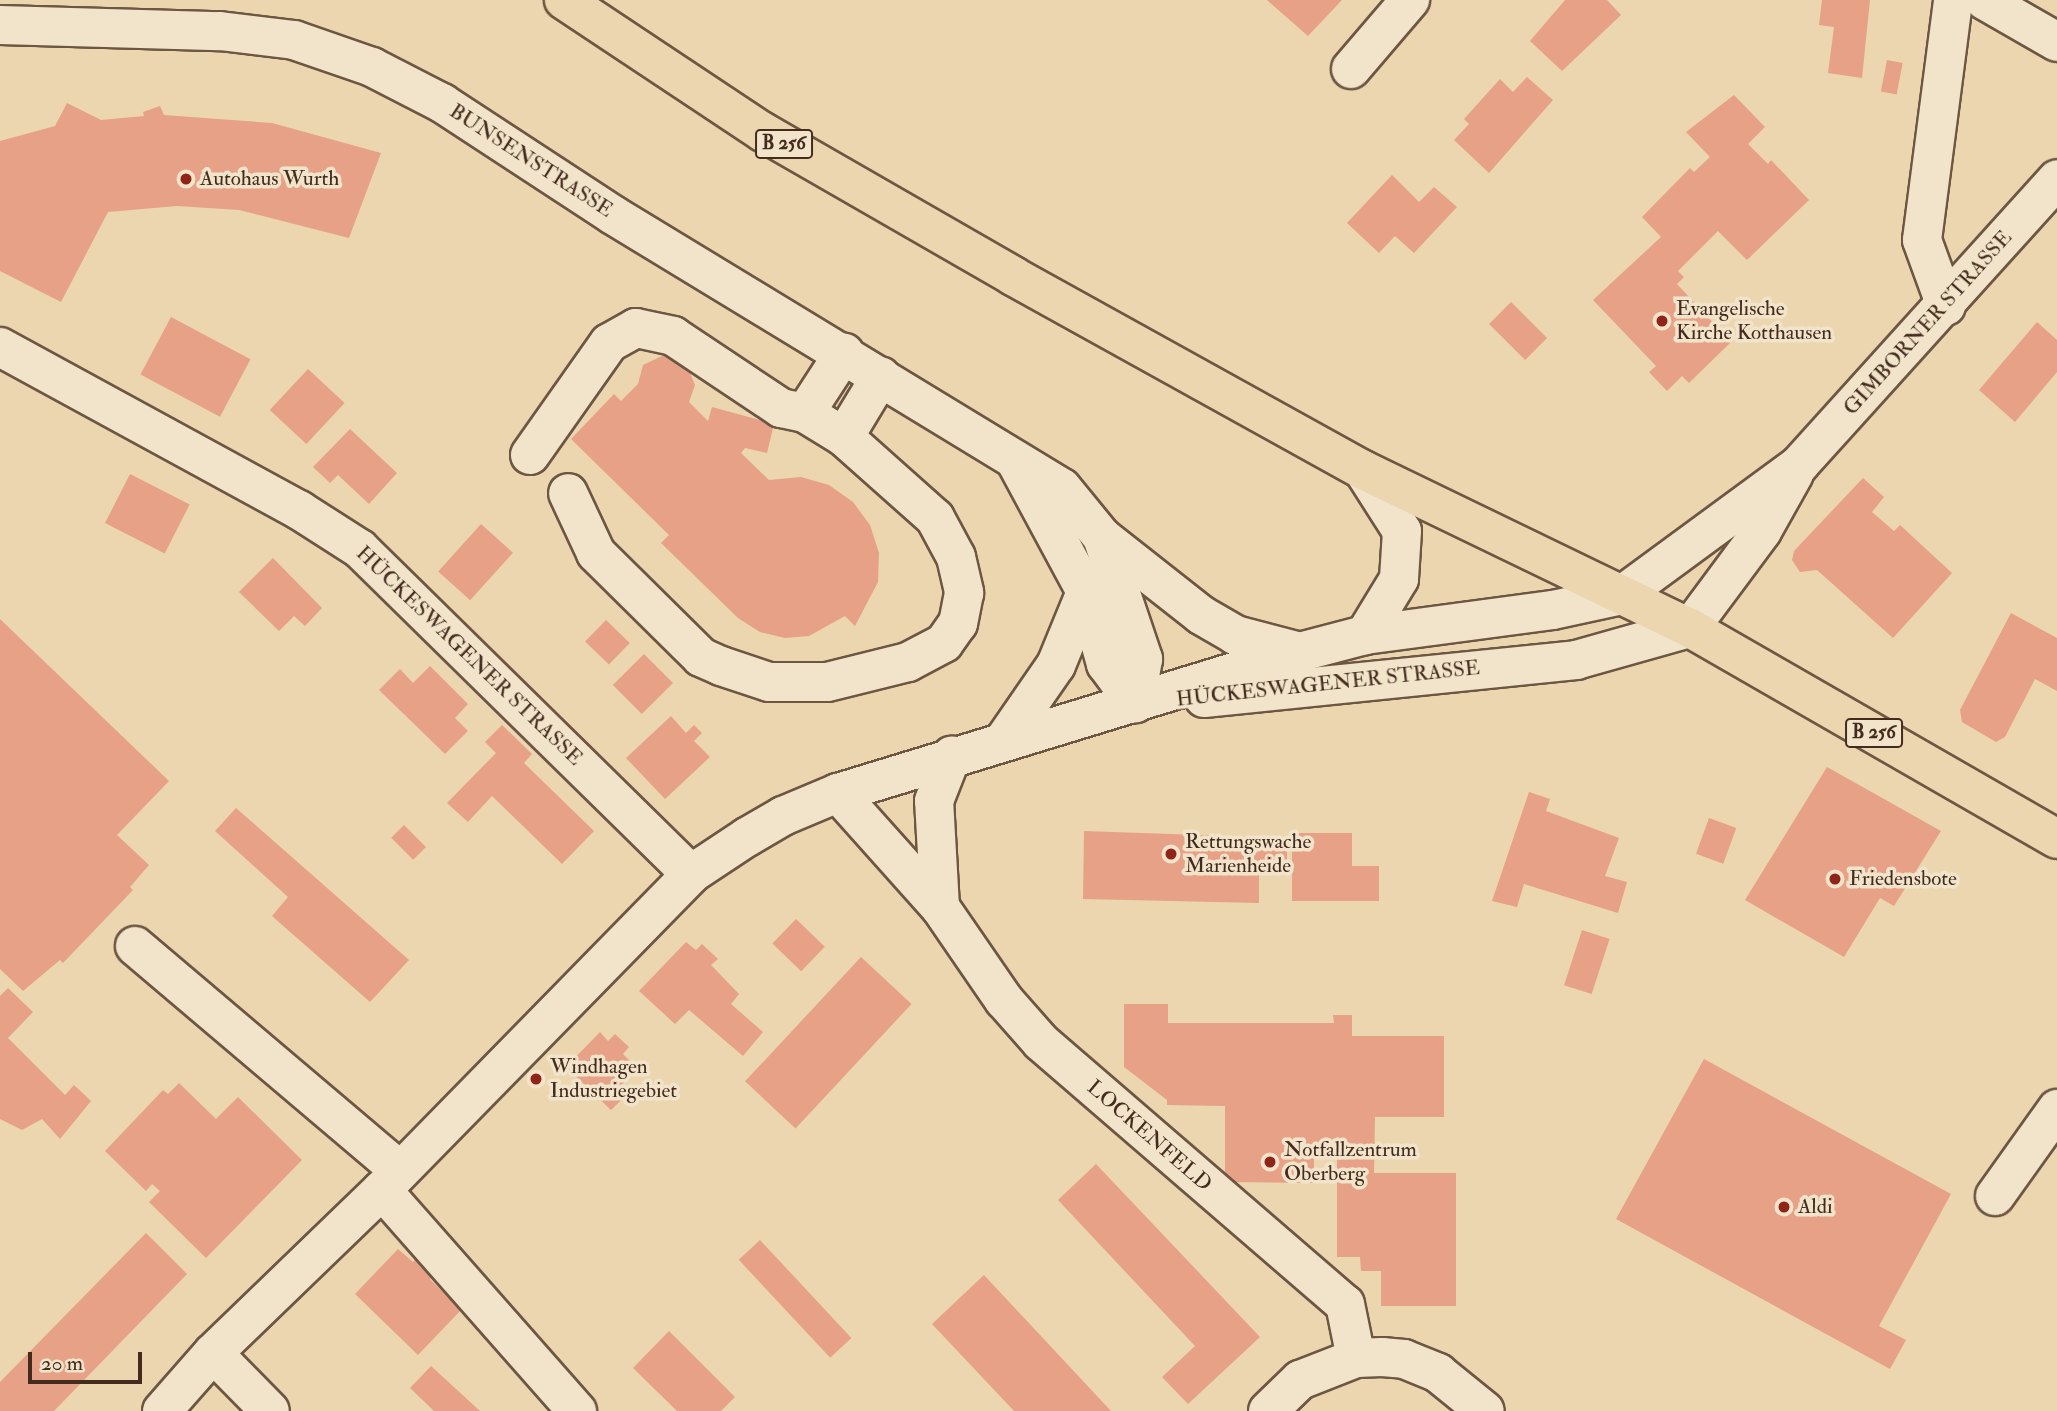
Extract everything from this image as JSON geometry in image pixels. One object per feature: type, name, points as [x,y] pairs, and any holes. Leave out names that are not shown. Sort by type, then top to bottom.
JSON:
[{"type":"main road","name":"B 256","points":[[564,0],[763,132],[1363,470],[1690,628],[2057,839]]},
{"type":"street","points":[[1351,69],[1410,0]]},
{"type":"street","points":[[1946,306],[1922,240],[1953,0]]},
{"type":"street","points":[[1984,0],[2057,42]]},
{"type":"street","name":"BUNSENSTRASSE","points":[[0,25],[143,14],[294,40],[372,67],[442,103],[612,215],[1012,454],[1062,488],[1102,537],[1201,615],[1235,635],[1300,652]]},
{"type":"street","name":"GIMBORNER STRASSE","points":[[1622,595],[1799,465],[1946,306],[2057,180]]},
{"type":"street","points":[[530,455],[609,342],[636,328],[673,336],[781,408],[805,413],[844,437],[935,518],[956,556],[964,593],[958,623],[944,643],[908,662],[827,682],[769,682],[701,657],[596,553],[568,493]]},
{"type":"street","name":"HÜCKESWAGENER STRASSE","points":[[0,347],[299,510],[360,549],[691,874]]},
{"type":"street","points":[[805,413],[844,353]]},
{"type":"street","points":[[844,437],[881,376]]},
{"type":"street","points":[[1012,454],[1086,592],[1105,664],[1135,703]]},
{"type":"street","name":"GIMBORNER STRASSE","points":[[1690,628],[1762,531],[1799,465]]},
{"type":"street","points":[[1363,470],[1402,531],[1399,579],[1365,635]]},
{"type":"street","name":"BUNSENSTRASSE","points":[[1102,537],[1143,659],[1135,703]]},
{"type":"street","points":[[1521,663],[1553,610],[1550,560]]},
{"type":"street","points":[[1004,740],[1056,665],[1086,592]]},
{"type":"street","name":"HÜCKESWAGENER STRASSE","points":[[162,1411],[213,1353],[390,1180],[691,874],[783,816],[838,793],[952,755],[1300,652],[1365,635],[1553,610],[1622,595]]},
{"type":"street","name":"HÜCKESWAGENER STRASSE","points":[[1135,703],[1293,691],[1521,663],[1576,660],[1690,628]]},
{"type":"street","points":[[940,906],[934,800],[952,755]]},
{"type":"street","name":"LOCKENFELD","points":[[838,793],[940,906],[1004,1000],[1041,1042],[1345,1304],[1356,1358]]},
{"type":"street","points":[[135,946],[390,1180],[577,1411]]},
{"type":"street","points":[[1994,1196],[2057,1109]]},
{"type":"street","points":[[213,1353],[270,1411]]},
{"type":"street","points":[[1268,1411],[1300,1380],[1356,1358],[1404,1359],[1438,1373],[1485,1411]]},
{"type":"building","points":[[1267,0],[1342,0],[1308,36]]},
{"type":"building","points":[[1565,0],[1607,0],[1621,15],[1562,71],[1530,41]]},
{"type":"building","points":[[1822,0],[1870,0],[1862,78],[1828,73],[1834,27],[1819,25]]},
{"type":"building","points":[[1887,60],[1903,63],[1897,94],[1881,91]]},
{"type":"building","points":[[1527,77],[1553,100],[1489,173],[1454,140],[1469,124],[1464,119],[1500,79],[1513,92]]},
{"type":"building","points":[[1734,95],[1765,127],[1748,144],[1768,164],[1771,160],[1809,200],[1747,260],[1718,231],[1678,271],[1684,277],[1677,284],[1731,342],[1689,383],[1682,376],[1667,391],[1649,372],[1656,366],[1593,300],[1661,237],[1642,217],[1690,168],[1694,172],[1710,157],[1686,132]]},
{"type":"building","name":"Autohaus Wurth","points":[[67,103],[101,120],[144,116],[143,112],[160,106],[164,115],[272,123],[381,153],[349,238],[239,210],[177,206],[108,212],[61,302],[0,271],[0,141],[55,126]]},
{"type":"building","points":[[1392,175],[1419,202],[1434,187],[1457,207],[1414,253],[1395,236],[1379,253],[1347,223]]},
{"type":"building","points":[[1511,302],[1547,338],[1525,360],[1489,324]]},
{"type":"building","points":[[171,317],[250,359],[220,417],[140,374]]},
{"type":"building","points":[[2037,322],[2057,340],[2057,372],[2015,422],[1979,390]]},
{"type":"building","points":[[664,355],[686,363],[695,385],[689,402],[708,421],[712,407],[774,424],[767,453],[745,448],[741,453],[769,480],[801,477],[829,485],[853,502],[870,525],[879,553],[878,582],[855,626],[845,616],[809,636],[785,638],[760,632],[738,618],[661,543],[669,535],[571,439],[614,394],[621,401],[638,384],[643,365]]},
{"type":"building","points":[[308,369],[345,403],[306,444],[270,410]]},
{"type":"building","points":[[350,429],[397,473],[369,504],[338,475],[330,483],[313,467]]},
{"type":"building","points":[[130,474],[190,504],[165,553],[105,523]]},
{"type":"building","points":[[1863,478],[1884,497],[1872,512],[1894,531],[1900,525],[1952,573],[1893,638],[1817,570],[1800,572],[1792,560],[1794,551]]},
{"type":"building","points":[[481,524],[513,553],[470,600],[438,572]]},
{"type":"building","points":[[273,558],[322,608],[305,626],[294,616],[279,631],[239,592]]},
{"type":"building","points":[[2011,613],[2057,638],[2057,691],[2035,679],[2005,737],[1996,742],[1962,722],[1960,710]]},
{"type":"building","points":[[0,619],[169,781],[117,835],[149,865],[130,887],[133,890],[63,963],[60,960],[23,991],[0,969]]},
{"type":"building","points":[[606,620],[630,643],[609,665],[585,642]]},
{"type":"building","points":[[644,654],[673,683],[642,714],[613,685]]},
{"type":"building","points":[[430,666],[468,704],[455,718],[468,731],[445,754],[379,690],[400,669],[413,683]]},
{"type":"building","points":[[671,716],[686,733],[694,725],[702,733],[694,741],[710,757],[665,799],[626,758]]},
{"type":"building","points":[[502,725],[532,754],[524,763],[594,831],[562,864],[492,796],[468,822],[447,803],[496,753],[485,742]]},
{"type":"building","name":"Friedensbote","points":[[1827,767],[1941,831],[1894,906],[1880,898],[1844,957],[1745,900]]},
{"type":"building","points":[[1529,792],[1550,799],[1546,811],[1619,838],[1605,876],[1627,882],[1618,913],[1524,884],[1517,907],[1492,901]]},
{"type":"building","points":[[236,808],[409,960],[370,1002],[272,916],[288,897],[215,831]]},
{"type":"building","points":[[1709,818],[1736,828],[1723,864],[1696,854]]},
{"type":"building","points":[[404,825],[426,847],[413,860],[391,838]]},
{"type":"building","name":"Rettungswache Marienheide","points":[[1084,831],[1287,838],[1287,872],[1259,871],[1259,903],[1083,899]]},
{"type":"building","points":[[1292,833],[1352,833],[1352,866],[1379,866],[1379,901],[1292,901]]},
{"type":"building","points":[[796,919],[825,947],[801,971],[772,943]]},
{"type":"building","points":[[1582,930],[1610,939],[1592,994],[1564,985]]},
{"type":"building","points":[[686,942],[696,950],[702,944],[718,959],[711,965],[739,994],[731,1004],[763,1032],[743,1056],[689,1010],[675,1024],[639,991]]},
{"type":"building","points":[[861,957],[911,1004],[796,1128],[745,1081]]},
{"type":"building","points":[[8,988],[33,1012],[8,1038],[65,1095],[74,1085],[91,1101],[60,1139],[42,1119],[22,1130],[0,1119],[0,996]]},
{"type":"building","name":"Notfallzentrum Oberberg","points":[[1124,1004],[1168,1004],[1168,1023],[1334,1023],[1333,1015],[1352,1015],[1352,1036],[1444,1036],[1444,1117],[1375,1117],[1374,1173],[1456,1173],[1456,1306],[1381,1306],[1381,1271],[1361,1271],[1360,1257],[1337,1257],[1337,1152],[1314,1152],[1314,1183],[1225,1182],[1225,1106],[1167,1105],[1167,1100],[1124,1067]]},
{"type":"building","points":[[600,1032],[608,1041],[615,1034],[629,1047],[623,1054],[633,1064],[624,1073],[629,1077],[618,1089],[625,1096],[611,1110],[566,1067]]},
{"type":"building","name":"Aldi","points":[[1704,1059],[1951,1194],[1879,1326],[1906,1340],[1890,1369],[1616,1219]]},
{"type":"building","points":[[179,1083],[216,1119],[238,1097],[302,1160],[206,1258],[149,1202],[160,1191],[152,1184],[146,1191],[105,1151],[163,1090],[168,1094]]},
{"type":"building","points":[[1096,1164],[1260,1337],[1188,1404],[1162,1377],[1195,1346],[1058,1200]]},
{"type":"building","points":[[146,1233],[187,1274],[54,1411],[0,1411],[0,1382]]},
{"type":"building","points":[[760,1240],[851,1338],[830,1358],[739,1260]]},
{"type":"building","points":[[398,1249],[413,1262],[419,1255],[437,1272],[430,1279],[461,1310],[418,1355],[355,1294]]},
{"type":"building","points":[[984,1275],[1111,1411],[1014,1411],[932,1324]]},
{"type":"building","points":[[669,1331],[735,1397],[721,1411],[677,1411],[633,1368]]},
{"type":"building","points":[[431,1366],[480,1411],[434,1411],[410,1388]]},
{"type":"place","name":"Autohaus Wurth","points":[[186,179]]},
{"type":"place","name":"Evangelische Kirche Kotthausen","points":[[1662,321]]},
{"type":"place","name":"Rettungswache Marienheide","points":[[1171,854]]},
{"type":"place","name":"Friedensbote","points":[[1835,879]]},
{"type":"place","name":"Windhagen Industriegebiet","points":[[536,1079]]},
{"type":"place","name":"Notfallzentrum Oberberg","points":[[1270,1162]]},
{"type":"place","name":"Aldi","points":[[1784,1207]]}]
